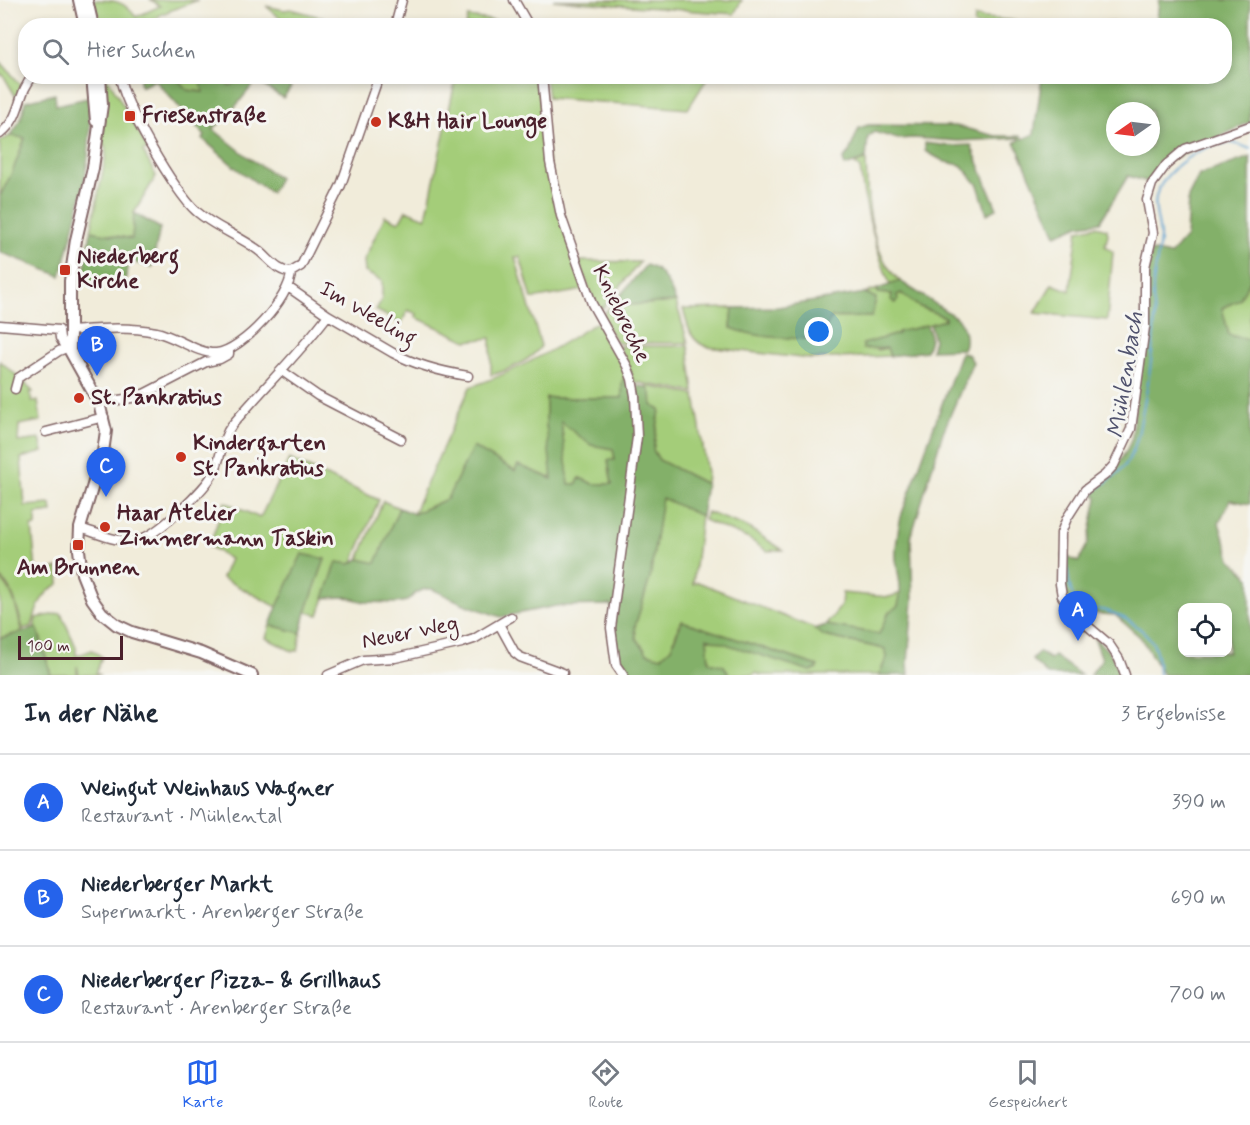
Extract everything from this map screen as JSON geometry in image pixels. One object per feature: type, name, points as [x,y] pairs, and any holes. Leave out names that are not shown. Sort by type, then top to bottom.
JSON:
[{"type":"main road","points":[[79,0],[83,18]]},
{"type":"main road","points":[[87,0],[91,18]]},
{"type":"main road","points":[[93,84],[98,136]]},
{"type":"main road","points":[[101,84],[102,105],[98,136],[89,192],[73,256],[67,347],[99,403],[106,431],[103,452],[80,528],[79,550],[85,583],[92,599],[109,620],[132,632],[201,653],[252,675]]},
{"type":"street","points":[[397,18],[402,0]]},
{"type":"street","points":[[514,0],[524,18]]},
{"type":"street","points":[[0,134],[10,126],[17,114],[28,84]]},
{"type":"street","points":[[122,84],[126,100],[185,201],[197,212],[256,248],[283,271],[291,272],[301,266],[334,200],[376,84]]},
{"type":"street","name":"Kniebreche","points":[[543,84],[550,162],[561,216],[592,304],[627,366],[635,396],[637,437],[611,628],[616,664],[623,675]]},
{"type":"street","points":[[1125,675],[1119,659],[1109,644],[1076,616],[1062,596],[1060,584],[1061,532],[1084,490],[1105,475],[1117,461],[1131,429],[1145,327],[1145,267],[1153,233],[1147,200],[1152,184],[1166,165],[1185,149],[1250,126]]},
{"type":"street","points":[[69,331],[109,328],[141,330],[167,335],[209,352],[219,353],[239,343],[261,323],[288,287],[291,272]]},
{"type":"street","name":"Im Weeling","points":[[288,287],[328,315],[404,359],[468,376]]},
{"type":"street","points":[[80,528],[124,541],[138,540],[170,519],[211,478],[224,439],[232,426],[282,371],[328,315]]},
{"type":"street","points":[[0,325],[59,330],[60,338],[67,347],[18,378],[15,389]]},
{"type":"street","points":[[99,403],[138,397],[206,362],[226,357],[229,349]]},
{"type":"street","points":[[282,371],[318,396],[401,439]]},
{"type":"street","points":[[46,432],[104,417]]},
{"type":"street","name":"Neuer Weg","points":[[328,675],[363,660],[395,658],[462,643],[474,639],[511,617]]},
{"type":"street","points":[[499,624],[514,653],[563,673]]},
{"type":"green space","points":[[93,0],[118,2],[127,7],[136,17],[160,6],[151,0],[198,0],[157,18],[99,18]]},
{"type":"green space","points":[[553,0],[742,0],[734,14]]},
{"type":"green space","points":[[1159,0],[1250,0],[1250,122],[1164,163],[1148,182],[1128,176],[1100,222],[1079,225],[1056,235],[1015,142],[1020,140],[1019,138],[958,141],[898,139],[874,132],[868,137],[866,159],[845,166],[843,160],[859,128],[868,125],[956,126],[996,136],[1021,136],[1023,139],[1034,134],[1041,84],[1232,84],[1232,18],[1157,18]]},
{"type":"green space","points":[[266,6],[284,10],[291,9],[324,18],[280,18]]},
{"type":"green space","points":[[0,61],[21,85],[16,97],[3,75],[0,75]]},
{"type":"green space","points":[[103,84],[111,84],[148,149],[143,151],[156,176],[134,213],[132,239],[91,231],[106,155],[105,146],[101,146]]},
{"type":"green space","points":[[159,84],[182,84],[187,90],[203,92],[201,84],[254,84],[227,117],[213,129],[279,178],[271,193],[237,169],[203,139],[205,136]]},
{"type":"green space","points":[[182,84],[205,84],[203,92],[187,90]]},
{"type":"green space","points":[[261,84],[287,84],[291,87],[283,98]]},
{"type":"green space","points":[[455,84],[541,84],[548,162],[584,290],[532,299],[520,257],[515,257],[541,346],[532,356],[504,371],[491,375],[491,338],[467,341],[415,317],[417,314],[408,310],[401,324],[376,310],[382,299],[382,281],[365,272],[364,260],[385,216],[399,222],[406,210],[426,218]]},
{"type":"green space","points":[[546,84],[704,84],[688,109],[548,98]]},
{"type":"green space","points":[[55,94],[56,105],[88,98],[90,120],[83,188],[61,276],[0,252],[0,196],[12,173],[25,138],[10,136],[24,111],[25,101]]},
{"type":"green space","points":[[10,136],[25,138],[12,173],[0,196],[0,141]]},
{"type":"green space","points":[[925,143],[950,146],[971,145],[997,209],[987,214],[978,185],[961,165],[945,162],[925,151]]},
{"type":"green space","points":[[1250,157],[1250,280],[1239,300],[1222,308],[1229,335],[1250,340],[1250,504],[1230,500],[1219,523],[1231,559],[1250,578],[1250,675],[1163,675],[1141,638],[1115,615],[1099,614],[1072,606],[1065,593],[1063,555],[1078,562],[1088,543],[1097,498],[1089,488],[1120,460],[1132,437],[1147,271],[1151,251],[1170,255],[1186,237],[1188,197],[1199,175]]},
{"type":"green space","points":[[866,159],[869,208],[876,240],[890,269],[900,281],[890,285],[871,228],[860,169],[855,164]]},
{"type":"green space","points":[[134,213],[160,228],[152,267],[129,261],[124,287],[83,280],[91,231],[132,239]]},
{"type":"green space","points":[[1096,226],[1107,229],[1105,246],[1113,252],[1107,320],[1035,313],[1052,284],[1070,291],[1078,230]]},
{"type":"green space","points":[[579,261],[640,262],[603,308],[596,308]]},
{"type":"green space","points":[[646,265],[657,270],[668,285],[676,302],[611,306]]},
{"type":"green space","points":[[1250,280],[1250,340],[1229,335],[1222,308],[1239,300]]},
{"type":"green space","points":[[900,281],[957,318],[964,333],[963,349],[931,350],[934,340],[930,324],[945,320],[945,317],[918,306],[901,293],[897,295],[898,299],[895,303],[891,300],[892,294],[878,293],[878,289]]},
{"type":"green space","points":[[878,289],[878,293],[897,295],[900,293],[918,306],[945,317],[945,320],[863,344],[878,350],[887,348],[890,356],[810,359],[707,347],[693,336],[683,309],[733,308],[731,328],[832,317],[871,317],[876,299],[865,293]]},
{"type":"green space","points":[[865,293],[876,298],[872,317],[832,317],[820,339],[764,336],[731,328],[733,308],[778,307]]},
{"type":"green space","points":[[676,302],[688,343],[617,343],[602,319],[603,314],[611,306]]},
{"type":"green space","points":[[595,323],[600,324],[627,373],[622,382],[622,398],[546,398],[546,424],[553,479],[518,465],[515,471],[473,447],[447,499],[413,514],[470,387],[535,359]]},
{"type":"green space","points":[[925,325],[930,335],[926,351],[890,356],[887,348],[863,349],[863,344]]},
{"type":"green space","points":[[619,346],[688,346],[694,392],[634,382]]},
{"type":"green space","points":[[961,352],[968,354],[973,362],[943,432],[911,537],[913,600],[909,675],[879,675],[887,657],[885,649],[824,636],[814,629],[826,625],[879,634],[889,612],[898,606],[900,588],[896,548],[901,516]]},
{"type":"green space","points":[[0,361],[33,392],[30,393],[32,402],[38,401],[41,421],[19,425],[18,442],[40,439],[43,452],[21,458],[25,506],[51,504],[52,512],[36,514],[36,526],[32,527],[36,571],[58,568],[59,584],[44,596],[32,626],[23,629],[12,594],[0,577]]},
{"type":"green space","points":[[627,373],[636,386],[647,387],[651,394],[652,405],[660,410],[653,450],[659,460],[706,484],[701,516],[662,498],[650,578],[635,626],[636,638],[647,653],[661,657],[671,648],[682,621],[818,666],[816,670],[810,671],[707,638],[709,662],[724,666],[729,675],[628,675],[619,663],[611,605],[556,606],[501,617],[464,604],[432,589],[425,589],[407,601],[396,603],[365,602],[346,597],[324,598],[337,562],[351,564],[359,559],[376,563],[399,508],[414,514],[447,499],[473,447],[515,471],[518,465],[552,479],[546,424],[546,398],[622,398],[622,382]],"holes":[[[561,422],[591,445],[613,449],[615,460],[608,460],[612,484],[593,484],[580,478],[576,484],[569,484]]]},
{"type":"green space","points":[[647,386],[695,395],[707,473],[706,484],[659,460],[653,450],[660,410],[652,405],[651,394]]},
{"type":"green space","points":[[561,422],[591,445],[613,448],[615,461],[608,461],[612,484],[593,484],[580,478],[576,484],[569,485]]},
{"type":"green space","points":[[289,459],[379,500],[353,562],[351,564],[337,562],[319,615],[306,612],[325,559],[302,554],[277,607],[222,578],[230,559],[209,546],[225,502],[260,518]]},
{"type":"green space","points":[[662,497],[701,516],[693,584],[698,582],[816,629],[824,636],[885,649],[887,657],[879,675],[761,675],[756,673],[729,675],[724,666],[709,662],[707,638],[818,666],[682,621],[671,648],[661,657],[647,653],[636,638],[635,626],[650,578]]},
{"type":"green space","points":[[383,501],[399,508],[376,564],[359,559]]},
{"type":"green space","points":[[707,512],[747,527],[783,550],[767,551],[749,539],[704,520]]},
{"type":"green space","points":[[302,554],[325,559],[301,633],[270,625]]},
{"type":"green space","points":[[0,579],[12,596],[22,632],[0,638]]},
{"type":"green space","points":[[842,593],[889,597],[902,593],[898,606],[889,612],[879,634],[826,625],[841,606]]},
{"type":"green space","points":[[61,613],[76,647],[76,656],[92,650],[102,657],[96,673],[101,675],[79,675],[77,666],[77,675],[51,675],[39,632],[34,629],[36,618]]},
{"type":"green space","points":[[270,625],[301,633],[298,651],[292,651],[266,638]]},
{"type":"green space","points":[[37,628],[51,675],[0,675],[0,638]]},
{"type":"green space","points":[[1094,637],[1111,654],[1121,675],[1090,675],[1102,659]]},
{"type":"green space","points":[[1039,652],[1050,659],[1054,656],[1081,675],[1048,675],[1032,660]]},
{"type":"waterway","name":"Mühlenbach","points":[[1159,675],[1155,648],[1143,631],[1116,614],[1084,606],[1076,601],[1070,589],[1068,575],[1068,541],[1075,520],[1086,500],[1125,465],[1132,453],[1138,434],[1149,378],[1155,319],[1153,287],[1160,238],[1155,204],[1157,193],[1177,166],[1196,153],[1218,144],[1228,143],[1250,149]]},
{"type":"place","name":"Friesenstraße","points":[[130,116]]},
{"type":"place","name":"K&H Hair Lounge","points":[[376,122]]},
{"type":"place","name":"Niederberg Kirche","points":[[65,270]]},
{"type":"place","name":"Niederberger Markt","points":[[97,376]]},
{"type":"place","name":"St. Pankratius","points":[[79,398]]},
{"type":"place","name":"Kindergarten St. Pankratius","points":[[181,457]]},
{"type":"place","name":"Niederberger Pizza- & Grillhaus","points":[[106,497]]},
{"type":"place","name":"Haar Atelier Zimmermann Taskin","points":[[105,527]]},
{"type":"place","name":"Am Brunnen","points":[[78,545]]},
{"type":"place","name":"Weingut Weinhaus Wagner","points":[[1078,641]]}]
